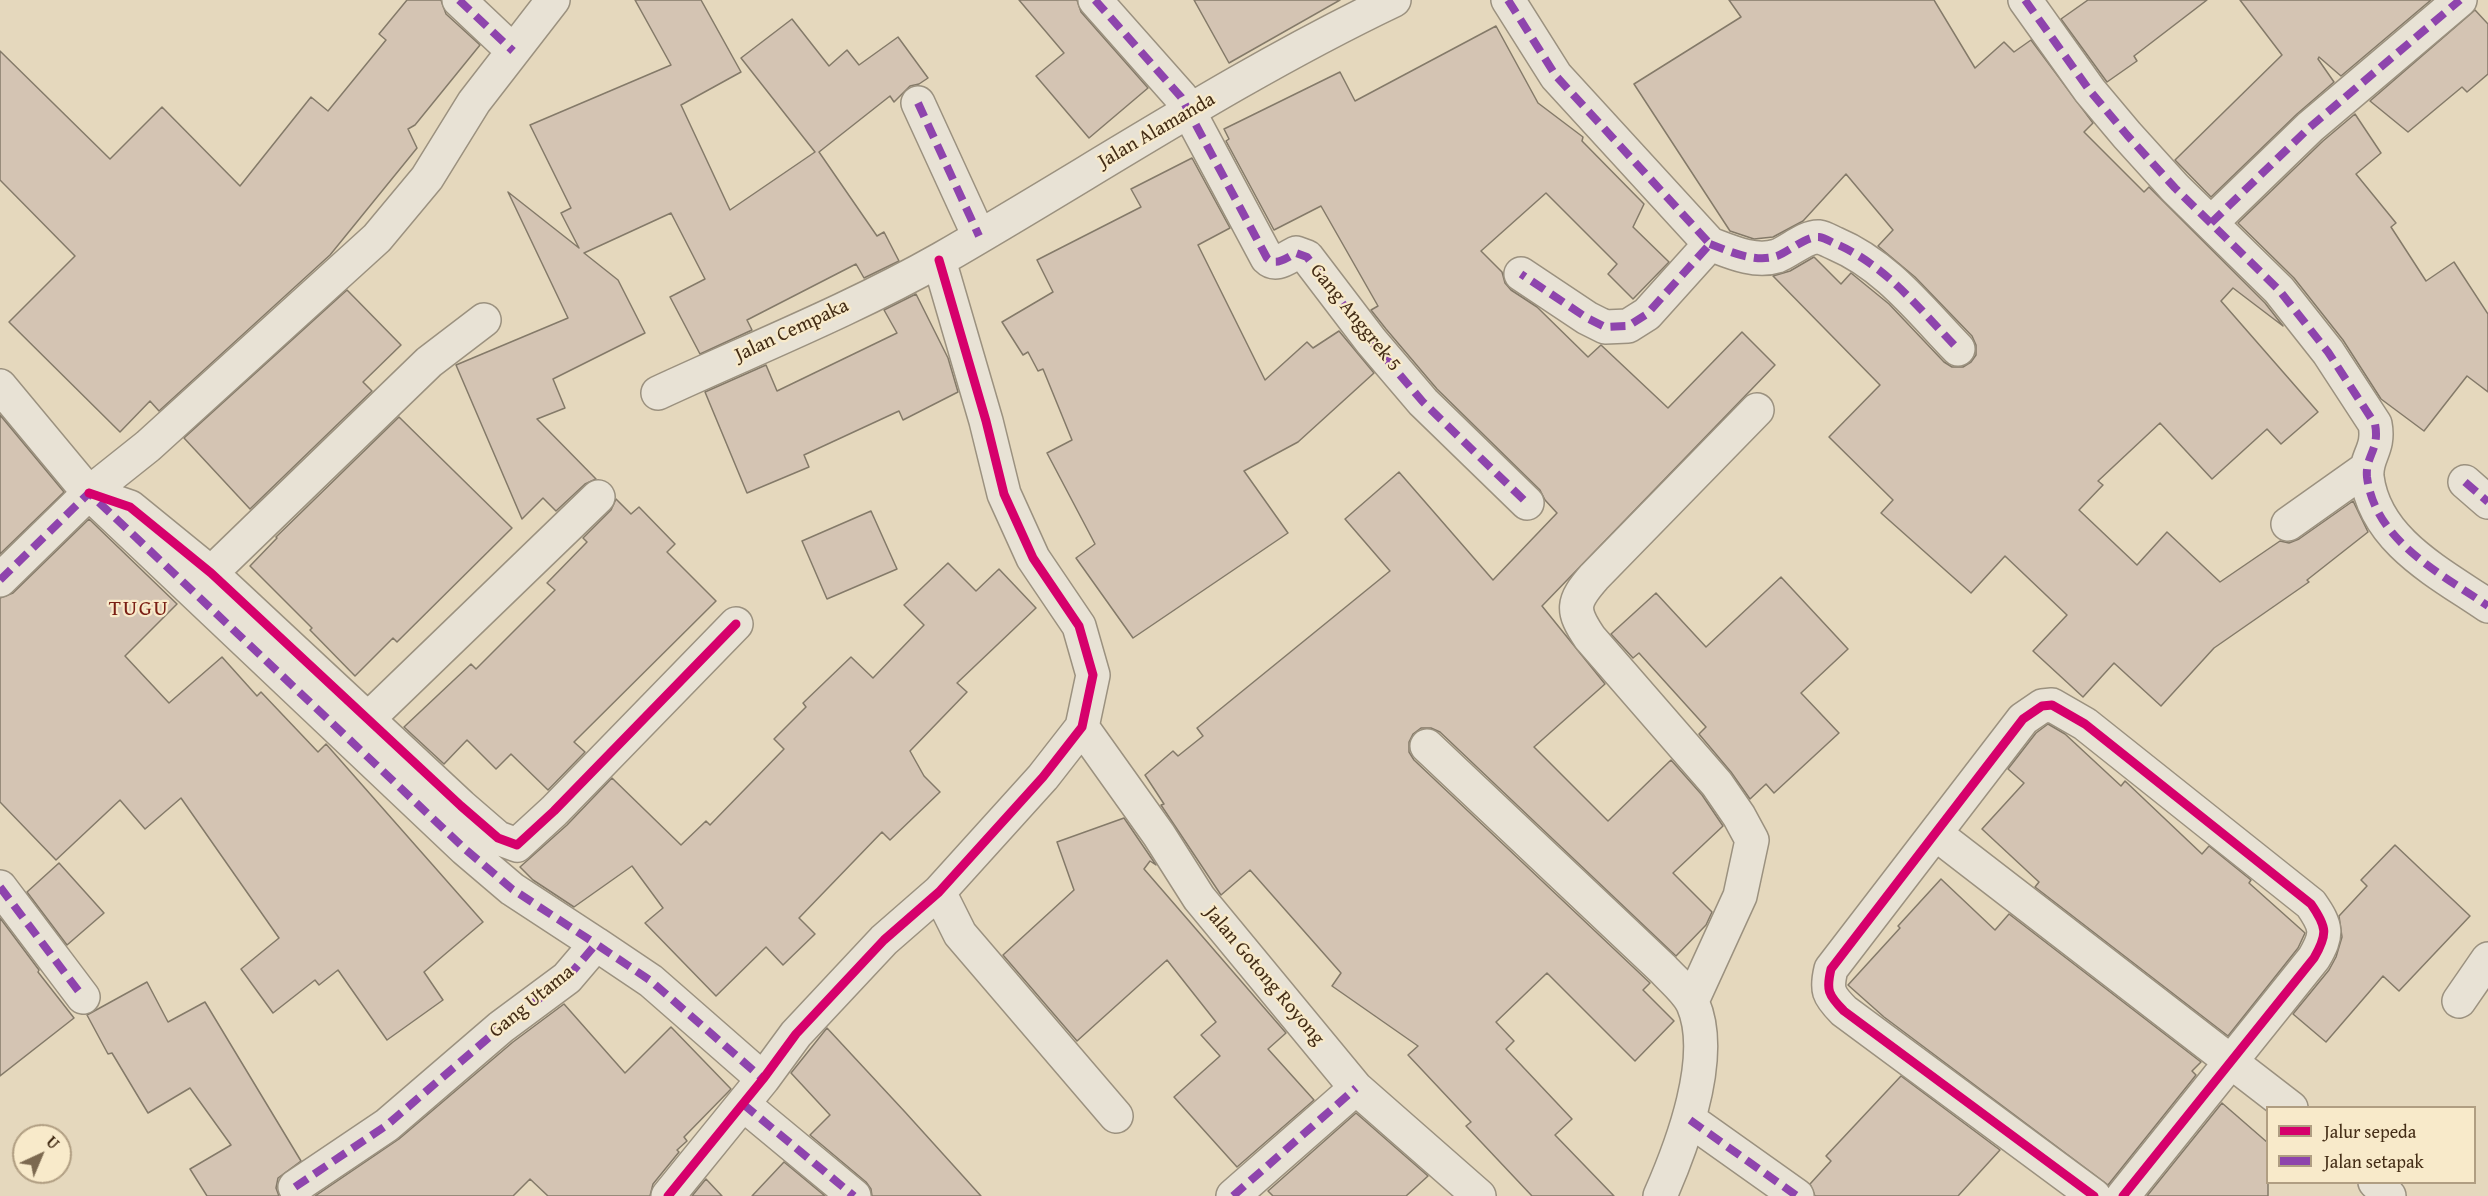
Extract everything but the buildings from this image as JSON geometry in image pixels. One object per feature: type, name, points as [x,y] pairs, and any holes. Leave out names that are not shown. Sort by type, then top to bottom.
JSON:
[{"type":"street","points":[[459,0],[513,51]]},
{"type":"street","points":[[0,580],[89,493],[148,446],[377,238],[427,178],[474,102],[553,0]]},
{"type":"street","points":[[1095,0],[1162,74],[1190,111]]},
{"type":"street","name":"Jalan Alamanda","points":[[931,264],[1190,111],[1394,0]]},
{"type":"street","points":[[1508,0],[1556,76],[1710,244],[1744,256],[1764,258],[1777,256],[1812,238],[1820,237],[1862,256],[1872,264],[1893,282],[1958,349]]},
{"type":"street","points":[[2025,0],[2090,91],[2175,188],[2279,290],[2328,352],[2376,424],[2378,437],[2367,468],[2373,501],[2392,533],[2406,549],[2488,606]]},
{"type":"street","points":[[2211,223],[2310,127],[2460,0]]},
{"type":"street","points":[[918,103],[979,236]]},
{"type":"street","name":"Gang Anggrek 5","points":[[1190,111],[1267,258],[1277,262],[1296,253],[1306,257],[1371,341],[1423,402],[1527,503]]},
{"type":"street","points":[[1521,274],[1587,318],[1605,327],[1628,326],[1647,314],[1710,244]]},
{"type":"street","points":[[668,1196],[763,1079],[796,1034],[841,983],[884,940],[939,892],[1043,777],[1082,727],[1093,675],[1078,626],[1033,558],[1004,494],[986,421],[931,264]]},
{"type":"street","name":"Jalan Cempaka","points":[[658,393],[820,320],[931,264]]},
{"type":"street","points":[[211,573],[429,362],[484,320]]},
{"type":"street","points":[[0,386],[89,493],[465,849],[512,889],[651,981],[763,1079]]},
{"type":"street","points":[[1692,1001],[1740,896],[1752,840],[1740,816],[1717,784],[1590,638],[1578,621],[1575,605],[1579,594],[1594,577],[1757,410]]},
{"type":"street","points":[[2288,524],[2367,468]]},
{"type":"street","points":[[89,493],[130,507],[211,573],[369,718],[460,806],[498,838],[517,845],[554,811],[736,624]]},
{"type":"street","points":[[369,718],[598,497]]},
{"type":"street","points":[[2094,1196],[1844,1011],[1831,998],[1827,985],[1831,969],[2023,719],[2042,706],[2052,705],[2085,724],[2311,904],[2324,922],[2324,942],[2314,958],[2123,1196]]},
{"type":"street","name":"Jalan Gotong Royong","points":[[1082,727],[1159,835],[1199,898],[1356,1088],[1479,1196]]},
{"type":"street","points":[[1427,746],[1663,969],[1692,1001],[1701,1027],[1699,1065],[1690,1120],[1660,1196]]},
{"type":"street","points":[[1936,834],[2289,1106]]},
{"type":"street","points":[[0,887],[83,997]]},
{"type":"street","points":[[939,892],[960,934],[1116,1116]]},
{"type":"street","name":"Gang Utama","points":[[295,1187],[387,1125],[501,1027],[567,978],[596,945]]},
{"type":"street","points":[[2459,1001],[2488,959]]},
{"type":"street","points":[[1233,1196],[1356,1088]]},
{"type":"street","points":[[743,1104],[854,1196]]},
{"type":"street","points":[[1690,1120],[1797,1196]]},
{"type":"street","points":[[2377,1184],[2389,1196]]},
{"type":"marked path","points":[[459,0],[513,51]]},
{"type":"marked path","points":[[1095,0],[1181,97],[1267,258],[1277,262],[1296,253],[1307,257],[1371,341],[1423,402],[1527,503]]},
{"type":"marked path","points":[[1508,0],[1556,76],[1710,244],[1647,314],[1628,326],[1605,327],[1587,318],[1521,274]]},
{"type":"marked path","points":[[2025,0],[2090,91],[2127,135],[2175,188],[2279,290],[2328,352],[2375,424],[2376,440],[2368,464],[2367,477],[2373,500],[2383,520],[2412,553],[2488,606]]},
{"type":"marked path","points":[[2211,223],[2310,127],[2460,0]]},
{"type":"marked path","points":[[918,103],[979,236]]},
{"type":"marked path","points":[[1710,244],[1743,256],[1769,258],[1814,237],[1826,239],[1854,253],[1887,276],[1958,349]]},
{"type":"marked path","points":[[2465,482],[2488,502]]},
{"type":"marked path","points":[[0,580],[89,493],[465,849],[512,889],[596,944]]},
{"type":"marked path","points":[[0,887],[83,997]]},
{"type":"marked path","points":[[295,1187],[387,1125],[501,1027],[567,978],[596,944],[651,981],[763,1079]]},
{"type":"marked path","points":[[1233,1196],[1356,1088]]},
{"type":"marked path","points":[[743,1104],[854,1196]]},
{"type":"marked path","points":[[1690,1120],[1797,1196]]},
{"type":"cycle path","points":[[668,1196],[763,1079],[796,1034],[884,940],[939,892],[1043,777],[1082,727],[1093,675],[1079,626],[1033,558],[1004,494],[986,421],[939,260]]},
{"type":"cycle path","points":[[89,493],[130,507],[211,573],[461,806],[498,838],[517,845],[554,811],[736,624]]},
{"type":"cycle path","points":[[2094,1196],[1844,1011],[1835,1001],[1829,987],[1831,969],[2023,719],[2042,706],[2052,705],[2085,724],[2311,904],[2324,931],[2322,943],[2314,958],[2123,1196]]},
{"type":"district","name":"TUGU","points":[[139,609]]}]
